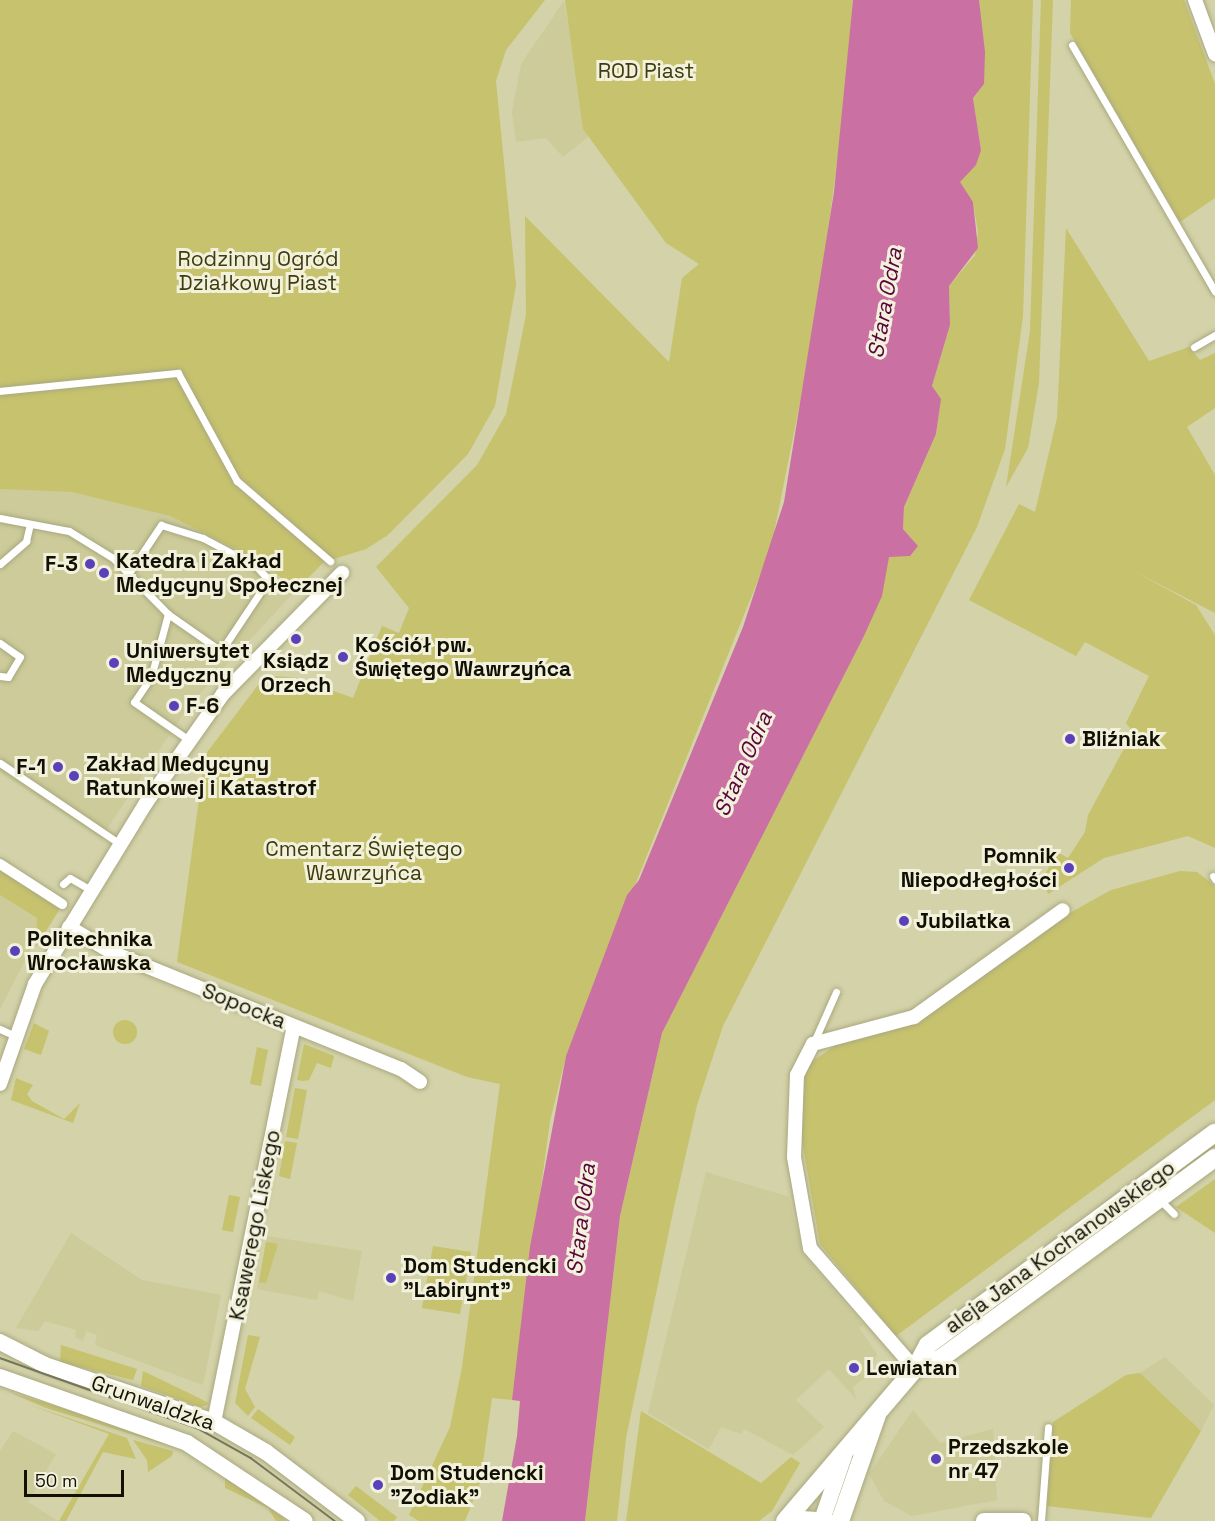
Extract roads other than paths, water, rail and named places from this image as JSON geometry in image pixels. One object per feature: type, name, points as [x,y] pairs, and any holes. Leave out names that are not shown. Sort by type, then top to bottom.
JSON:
[{"type":"main road","name":"aleja Jana Kochanowskiego","points":[[786,1519],[915,1369],[928,1345],[961,1318],[1215,1133]]},
{"type":"main road","name":"aleja Jana Kochanowskiego","points":[[915,1369],[940,1359],[1215,1158]]},
{"type":"main road","name":"aleja Jana Kochanowskiego","points":[[828,1521],[878,1410]]},
{"type":"street","points":[[1195,0],[1215,54]]},
{"type":"street","points":[[0,1084],[7,1032],[91,890],[189,740],[257,656],[342,573]]},
{"type":"street","points":[[0,864],[62,904]]},
{"type":"street","points":[[915,1369],[810,1248],[796,1172],[792,1106],[797,1075],[813,1044],[914,1017],[1063,910]]},
{"type":"street","name":"Sopocka","points":[[69,927],[85,937],[294,1027],[401,1069],[420,1082]]},
{"type":"street","name":"Ksawerego Liskego","points":[[214,1422],[294,1027]]},
{"type":"street","name":"Grunwaldzka","points":[[0,1342],[45,1365],[214,1422],[266,1452],[357,1521]]},
{"type":"street","name":"Grunwaldzka","points":[[0,1377],[187,1443],[301,1520]]},
{"type":"street","points":[[786,1519],[828,1521],[849,1444]]},
{"type":"street","points":[[984,1521],[1023,1521]]},
{"type":"lane","points":[[1072,45],[1215,292]]},
{"type":"lane","points":[[1194,347],[1215,335]]},
{"type":"lane","points":[[0,391],[178,374],[237,481],[330,561]]},
{"type":"lane","points":[[0,518],[69,531],[129,573],[168,614],[221,651],[265,585],[265,576],[256,566],[203,538],[161,525],[129,573]]},
{"type":"lane","points":[[0,564],[26,541],[30,524]]},
{"type":"lane","points":[[168,614],[151,677],[134,702],[189,740]]},
{"type":"lane","points":[[0,643],[21,657],[8,676],[0,676]]},
{"type":"lane","points":[[0,763],[120,844]]},
{"type":"lane","points":[[63,884],[70,878],[91,890]]},
{"type":"lane","points":[[813,1044],[836,992]]},
{"type":"lane","points":[[1159,1199],[1174,1214]]},
{"type":"lane","points":[[1041,1521],[1048,1427]]},
{"type":"water","name":"Stara Odra","points":[[853,0],[979,0],[985,52],[984,84],[973,98],[981,150],[976,165],[960,182],[973,202],[978,248],[949,286],[950,325],[932,386],[941,399],[936,434],[904,507],[903,529],[918,546],[910,556],[889,557],[882,596],[863,638],[662,1033],[620,1216],[585,1521],[502,1521],[517,1436],[520,1401],[512,1400],[530,1247],[566,1056],[627,895],[639,880],[743,627],[784,502],[834,192]]},
{"type":"tram line","points":[[0,1358],[197,1428],[251,1458],[335,1521]]},
{"type":"place","name":"F-3","points":[[90,564]]},
{"type":"place","name":"Katedra i Zakład Medycyny Społecznej","points":[[104,573]]},
{"type":"place","name":"Ksiądz Orzech","points":[[296,639]]},
{"type":"place","name":"Kościół pw. Świętego Wawrzyńca","points":[[343,657]]},
{"type":"place","name":"Uniwersytet Medyczny","points":[[114,663]]},
{"type":"place","name":"F-6","points":[[174,706]]},
{"type":"place","name":"Bliźniak","points":[[1070,739]]},
{"type":"place","name":"F-1","points":[[58,767]]},
{"type":"place","name":"Zakład Medycyny Ratunkowej i Katastrof","points":[[74,776]]},
{"type":"place","name":"Pomnik Niepodłegłości","points":[[1069,868]]},
{"type":"place","name":"Jubilatka","points":[[904,921]]},
{"type":"place","name":"Politechnika Wrocławska","points":[[15,951]]},
{"type":"place","name":"Dom Studencki \"Labirynt\"","points":[[391,1278]]},
{"type":"place","name":"Lewiatan","points":[[854,1368]]},
{"type":"place","name":"Przedszkole nr 47","points":[[936,1459]]},
{"type":"place","name":"Dom Studencki \"Zodiak\"","points":[[378,1485]]},
{"type":"park label","name":"ROD Piast","points":[[646,71]]},
{"type":"park label","name":"Rodzinny Ogród Działkowy Piast","points":[[258,271]]},
{"type":"park label","name":"Cmentarz Świętego Wawrzyńca","points":[[364,861]]}]
